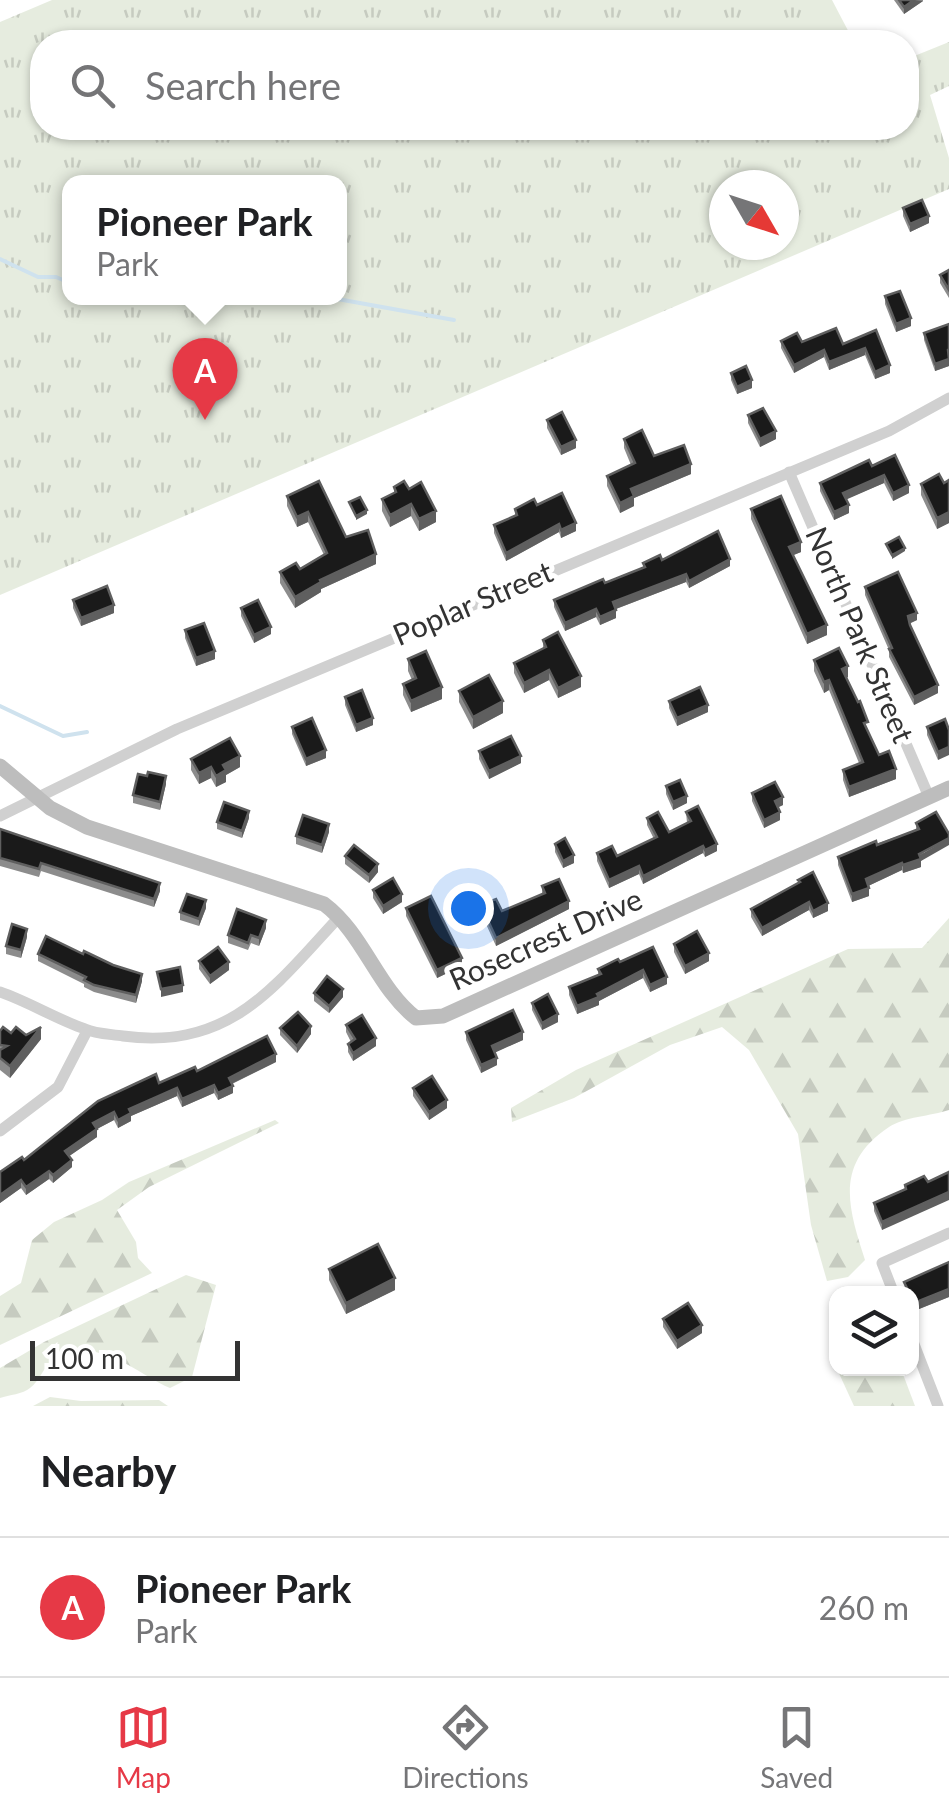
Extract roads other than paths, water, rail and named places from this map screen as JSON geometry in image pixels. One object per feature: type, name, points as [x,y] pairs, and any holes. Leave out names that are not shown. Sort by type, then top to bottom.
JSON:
[{"type":"street","name":"Poplar Street","points":[[0,816],[177,728],[889,431],[949,398]]},
{"type":"street","name":"North Park Street","points":[[790,472],[929,797]]},
{"type":"street","points":[[0,766],[50,808],[87,827],[324,904],[340,916],[274,987],[236,1018],[197,1034],[146,1039],[87,1031],[0,992]]},
{"type":"street","name":"Rosecrest Drive","points":[[340,916],[401,1007],[416,1018],[442,1016],[949,788]]},
{"type":"street","points":[[0,1131],[58,1087],[87,1031]]},
{"type":"street","points":[[891,1286],[882,1262],[949,1234]]},
{"type":"street","points":[[919,1356],[938,1406]]},
{"type":"waterway","points":[[0,259],[38,277],[62,280]]},
{"type":"waterway","points":[[347,301],[454,320]]},
{"type":"waterway","points":[[0,706],[63,736],[87,732]]},
{"type":"place","name":"Pioneer Park","points":[[205,420]]}]
